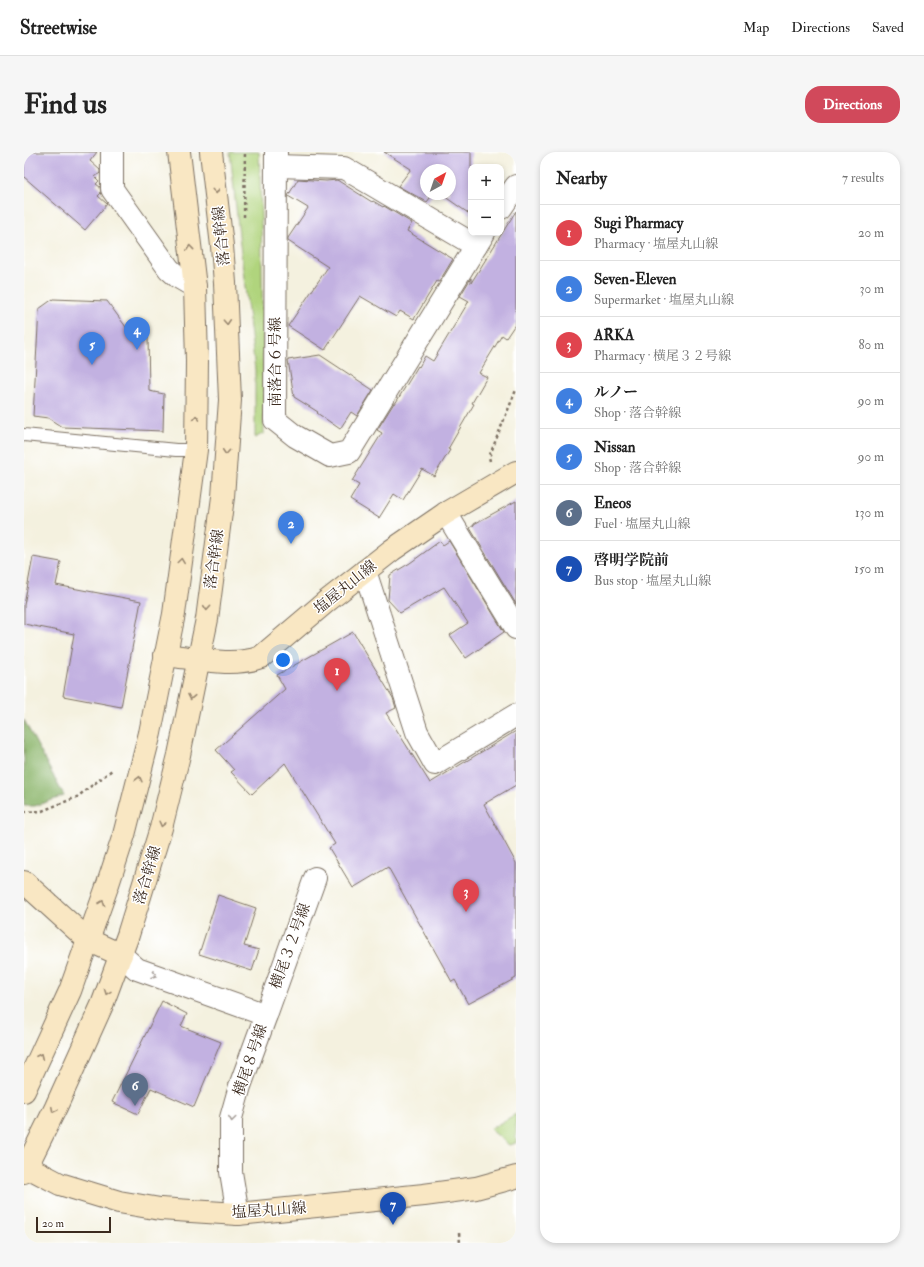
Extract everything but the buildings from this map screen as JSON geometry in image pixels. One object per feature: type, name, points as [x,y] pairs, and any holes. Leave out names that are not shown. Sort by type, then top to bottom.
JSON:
[{"type":"street","points":[[112,152],[112,189],[169,269],[178,277],[195,287]]},
{"type":"street","points":[[24,1091],[70,991],[124,835],[150,733],[176,599],[196,450],[197,361],[195,287],[179,152]]},
{"type":"street","name":"落合幹線","points":[[121,955],[148,873],[179,755],[207,619],[223,498],[230,400],[225,283],[211,152]]},
{"type":"street","points":[[276,159],[344,168],[480,239]]},
{"type":"street","name":"南落合６号線","points":[[276,159],[274,420],[295,436],[330,456],[349,452],[480,239]]},
{"type":"street","points":[[504,204],[516,186]]},
{"type":"street","name":"塩屋丸山線","points":[[165,655],[233,662],[253,660],[261,656],[327,600],[392,550],[446,513],[516,472]]},
{"type":"street","points":[[446,513],[516,628]]},
{"type":"street","points":[[365,571],[417,732],[435,764],[516,715]]},
{"type":"street","name":"横尾３２号線","points":[[266,1015],[315,878]]},
{"type":"street","points":[[24,882],[88,940],[121,955]]},
{"type":"street","name":"塩屋丸山線","points":[[121,955],[96,1019],[56,1107],[25,1168],[60,1184],[119,1202],[160,1209],[238,1214],[424,1196],[476,1188],[516,1177]]},
{"type":"street","name":"横尾８号線","points":[[121,955],[138,969],[266,1015],[240,1086],[231,1118],[231,1172],[238,1214]]},
{"type":"lane","points":[[24,435],[176,450],[196,450]]},
{"type":"path","points":[[491,462],[489,457],[516,390]]},
{"type":"path","points":[[24,812],[42,811],[77,797],[112,770]]},
{"type":"path","points":[[459,1233],[460,1243]]},
{"type":"green space","points":[[230,152],[259,152],[264,433],[255,438],[255,370]]},
{"type":"green space","points":[[24,720],[64,796],[35,806],[24,806]]},
{"type":"green space","points":[[516,1114],[516,1143],[509,1145],[490,1129]]},
{"type":"place","name":"ルノー","points":[[137,350]]},
{"type":"place","name":"Nissan","points":[[92,365]]},
{"type":"place","name":"Seven-Eleven","points":[[291,544]]},
{"type":"place","name":"Sugi Pharmacy","points":[[337,691]]},
{"type":"place","name":"ARKA","points":[[466,912]]},
{"type":"place","name":"Eneos","points":[[135,1106]]},
{"type":"place","name":"啓明学院前","points":[[393,1225]]}]
